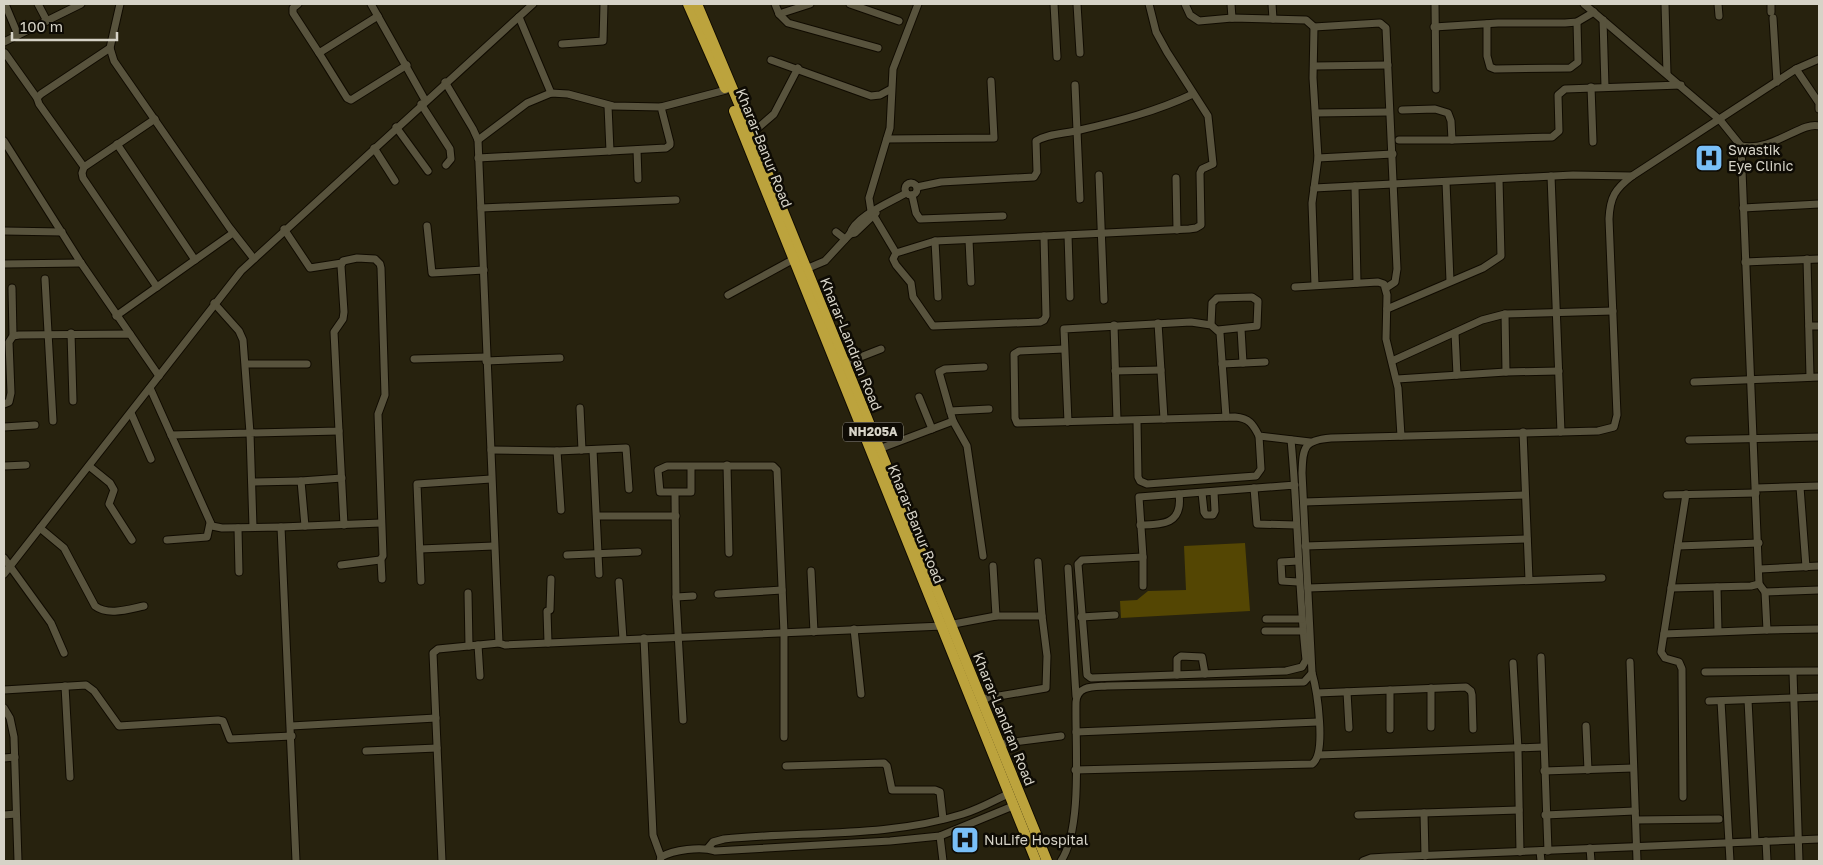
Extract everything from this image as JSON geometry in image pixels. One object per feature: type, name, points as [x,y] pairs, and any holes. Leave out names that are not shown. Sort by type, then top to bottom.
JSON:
[{"type":"highway","name":"Kharar-Banur Road","points":[[688,4],[726,90],[947,626],[1008,794],[1013,806],[1023,815],[1036,861]]},
{"type":"highway","name":"Kharar-Landran Road","points":[[697,4],[845,363],[947,626],[981,699],[999,744],[1023,815],[1046,861]]},
{"type":"street","points":[[5,4],[18,36]]},
{"type":"street","points":[[38,4],[47,21]]},
{"type":"street","points":[[4,42],[81,4]]},
{"type":"street","points":[[120,4],[110,48],[114,61],[233,233],[254,258]]},
{"type":"street","points":[[298,4],[293,8],[293,13],[351,100],[407,65]]},
{"type":"street","points":[[372,4],[407,65],[423,102],[450,149],[451,159],[446,165]]},
{"type":"street","points":[[4,574],[233,279],[423,102],[533,4]]},
{"type":"street","points":[[562,44],[603,41],[604,4]]},
{"type":"street","points":[[776,4],[779,14],[788,23],[878,48]]},
{"type":"street","points":[[779,14],[810,4]]},
{"type":"street","points":[[850,4],[899,20]]},
{"type":"street","points":[[896,253],[873,214],[869,196],[887,140],[891,115],[891,89],[898,54],[918,4]]},
{"type":"street","points":[[1054,4],[1057,57]]},
{"type":"street","points":[[1077,4],[1080,53]]},
{"type":"street","points":[[1044,236],[1046,316],[1040,322],[933,326],[912,297],[911,283],[896,265],[893,257],[896,253],[935,241],[969,240],[1044,236],[1101,234],[1177,230],[1196,228],[1201,225],[1200,173],[1202,169],[1213,164],[1210,123],[1156,32],[1149,4]]},
{"type":"street","points":[[1185,4],[1187,11],[1194,19],[1306,20],[1314,27],[1380,23],[1386,30],[1389,112],[1393,154],[1396,276],[1395,282],[1386,288]]},
{"type":"street","points":[[1231,4],[1232,18]]},
{"type":"street","points":[[1272,4],[1273,19]]},
{"type":"street","points":[[1435,4],[1436,89]]},
{"type":"street","points":[[1584,4],[1720,120],[1741,146],[1759,544],[1759,584],[1765,592],[1767,630]]},
{"type":"street","points":[[1665,4],[1667,74]]},
{"type":"street","points":[[1718,4],[1719,16]]},
{"type":"street","points":[[1772,11],[1777,82]]},
{"type":"street","points":[[1434,27],[1577,22],[1594,12]]},
{"type":"street","points":[[319,53],[378,16]]},
{"type":"street","points":[[519,17],[551,93]]},
{"type":"street","points":[[1603,20],[1605,87]]},
{"type":"street","points":[[1487,24],[1487,56],[1490,67],[1495,70],[1570,68],[1578,62],[1577,22]]},
{"type":"street","points":[[1314,27],[1318,158],[1312,223],[1315,285]]},
{"type":"street","points":[[37,98],[110,48]]},
{"type":"street","points":[[5,53],[84,167]]},
{"type":"street","points":[[1259,436],[1310,442],[1324,438],[1608,430],[1617,422],[1611,196],[1616,188],[1632,176],[1796,69],[1819,59]]},
{"type":"street","points":[[771,60],[798,68],[871,96],[880,95],[891,89]]},
{"type":"street","points":[[1314,66],[1388,65]]},
{"type":"street","points":[[751,134],[774,114],[798,68]]},
{"type":"street","points":[[1796,69],[1819,103],[1819,109]]},
{"type":"street","points":[[887,140],[994,138],[990,81]]},
{"type":"street","points":[[445,82],[473,128],[478,140],[499,643]]},
{"type":"street","points":[[1075,84],[1080,199]]},
{"type":"street","points":[[1400,140],[1552,137],[1559,131],[1558,95],[1565,89],[1681,85]]},
{"type":"street","points":[[1591,87],[1593,142]]},
{"type":"street","points":[[478,140],[527,103],[551,93],[568,94],[608,106],[661,107],[726,90]]},
{"type":"street","points":[[1003,216],[920,219],[905,189],[908,184],[914,184],[917,187],[941,182],[1034,177],[1037,172],[1036,141],[1044,136],[1078,131],[1134,117],[1193,94]]},
{"type":"street","points":[[608,106],[610,151]]},
{"type":"street","points":[[478,158],[666,148],[670,146],[661,107]]},
{"type":"street","points":[[1402,110],[1434,110],[1448,113],[1451,121],[1452,140]]},
{"type":"street","points":[[1316,113],[1389,112]]},
{"type":"street","points":[[155,119],[84,167],[82,173],[83,178],[157,287]]},
{"type":"street","points":[[1741,146],[1751,148],[1764,146],[1808,126],[1819,126]]},
{"type":"street","points":[[396,127],[428,171]]},
{"type":"street","points":[[4,141],[7,151],[116,316],[159,376]]},
{"type":"street","points":[[117,144],[195,260]]},
{"type":"street","points":[[374,148],[395,181]]},
{"type":"street","points":[[637,150],[638,179]]},
{"type":"street","points":[[1318,158],[1393,154]]},
{"type":"street","points":[[1099,176],[1104,300]]},
{"type":"street","points":[[1314,188],[1551,176],[1632,176]]},
{"type":"street","points":[[1551,176],[1561,432]]},
{"type":"street","points":[[1176,178],[1177,230]]},
{"type":"street","points":[[1387,309],[1483,268],[1501,256],[1499,179]]},
{"type":"street","points":[[1446,182],[1450,281]]},
{"type":"street","points":[[1355,186],[1357,283]]},
{"type":"street","points":[[806,269],[825,261],[848,237],[851,230],[878,208],[909,194]]},
{"type":"street","points":[[481,208],[676,200]]},
{"type":"street","points":[[1743,208],[1819,204]]},
{"type":"street","points":[[427,226],[432,273],[484,270]]},
{"type":"street","points":[[284,230],[310,268],[364,258],[375,259],[380,264],[385,395],[378,414],[382,579]]},
{"type":"street","points":[[4,231],[62,232]]},
{"type":"street","points":[[836,232],[848,237]]},
{"type":"street","points":[[116,316],[233,233]]},
{"type":"street","points":[[1068,235],[1070,297]]},
{"type":"street","points":[[969,240],[971,282]]},
{"type":"street","points":[[935,241],[938,297]]},
{"type":"street","points":[[728,295],[794,258]]},
{"type":"street","points":[[1807,259],[1810,377]]},
{"type":"street","points":[[1746,262],[1819,259]]},
{"type":"street","points":[[4,264],[81,263]]},
{"type":"street","points":[[342,263],[344,312],[343,319],[334,332],[344,525]]},
{"type":"street","points":[[45,279],[53,421]]},
{"type":"street","points":[[1295,287],[1381,282],[1386,288],[1386,338],[1397,379],[1401,436]]},
{"type":"street","points":[[4,404],[10,399],[6,367],[8,347],[13,336],[12,288]]},
{"type":"street","points":[[1211,325],[1212,304],[1216,298],[1256,299],[1258,301],[1258,326],[1218,330]]},
{"type":"street","points":[[214,303],[241,335],[246,364],[253,527]]},
{"type":"street","points":[[1392,361],[1482,320],[1504,314],[1613,311]]},
{"type":"street","points":[[1504,314],[1506,372]]},
{"type":"street","points":[[1068,422],[1064,329],[1202,322],[1218,330],[1221,338],[1226,417]]},
{"type":"street","points":[[1158,324],[1164,419]]},
{"type":"street","points":[[1114,325],[1117,420]]},
{"type":"street","points":[[1808,326],[1819,326]]},
{"type":"street","points":[[1241,329],[1243,363]]},
{"type":"street","points":[[13,336],[71,333],[130,334]]},
{"type":"street","points":[[71,333],[73,401]]},
{"type":"street","points":[[1455,333],[1457,376]]},
{"type":"street","points":[[845,363],[881,349]]},
{"type":"street","points":[[1064,349],[1019,351],[1014,354],[1015,418],[1019,424],[1226,417],[1247,419],[1253,424],[1259,436],[1261,469],[1256,476],[1147,484],[1140,481],[1138,477],[1137,421]]},
{"type":"street","points":[[414,360],[560,358]]},
{"type":"street","points":[[1222,364],[1265,362]]},
{"type":"street","points":[[246,364],[307,364]]},
{"type":"street","points":[[983,556],[967,446],[953,421],[939,372],[945,369],[984,367]]},
{"type":"street","points":[[1115,370],[1161,370]]},
{"type":"street","points":[[1397,379],[1506,372],[1559,371]]},
{"type":"street","points":[[1694,382],[1819,377]]},
{"type":"street","points":[[150,388],[210,523],[208,538],[167,540]]},
{"type":"street","points":[[919,397],[932,429]]},
{"type":"street","points":[[580,408],[582,450]]},
{"type":"street","points":[[950,411],[989,409]]},
{"type":"street","points":[[131,412],[151,459]]},
{"type":"street","points":[[879,448],[953,421]]},
{"type":"street","points":[[4,427],[35,425]]},
{"type":"street","points":[[172,435],[339,431]]},
{"type":"street","points":[[1523,432],[1529,580]]},
{"type":"street","points":[[1689,440],[1819,437]]},
{"type":"street","points":[[1142,557],[1079,561],[1084,668],[1087,675],[1091,678],[1297,670],[1302,667],[1306,660],[1298,582],[1295,485],[1291,440]]},
{"type":"street","points":[[1075,770],[1306,766],[1315,762],[1319,755],[1317,693],[1312,673],[1303,457],[1306,446],[1310,442]]},
{"type":"street","points":[[491,450],[557,451],[626,448],[629,489]]},
{"type":"street","points":[[593,450],[598,516],[598,574]]},
{"type":"street","points":[[557,451],[561,510]]},
{"type":"street","points":[[4,466],[26,465]]},
{"type":"street","points":[[727,465],[729,553]]},
{"type":"street","points":[[691,466],[691,492],[675,494],[660,492],[659,469],[663,466],[727,465],[773,466],[776,468],[784,633],[784,737]]},
{"type":"street","points":[[89,466],[113,488],[114,494],[109,504],[132,540]]},
{"type":"street","points":[[252,482],[342,478]]},
{"type":"street","points":[[421,581],[417,484],[491,479]]},
{"type":"street","points":[[302,481],[305,526]]},
{"type":"street","points":[[1143,586],[1139,497],[1295,485]]},
{"type":"street","points":[[1667,494],[1819,486]]},
{"type":"street","points":[[1800,487],[1806,567]]},
{"type":"street","points":[[1254,488],[1257,524],[1296,525]]},
{"type":"street","points":[[1202,493],[1204,512],[1206,515],[1213,515],[1216,512],[1214,492]]},
{"type":"street","points":[[675,494],[676,597],[683,720]]},
{"type":"street","points":[[1140,525],[1162,524],[1170,521],[1179,510],[1179,494]]},
{"type":"street","points":[[1683,797],[1682,669],[1679,662],[1662,656],[1686,494]]},
{"type":"street","points":[[1304,502],[1525,495]]},
{"type":"street","points":[[598,516],[676,516]]},
{"type":"street","points":[[210,523],[217,528],[238,528],[381,523]]},
{"type":"street","points":[[281,527],[292,736],[296,861]]},
{"type":"street","points":[[40,528],[64,548],[95,606],[114,611],[144,606]]},
{"type":"street","points":[[238,528],[239,572]]},
{"type":"street","points":[[1306,546],[1527,538]]},
{"type":"street","points":[[1678,546],[1759,544]]},
{"type":"street","points":[[420,549],[494,546]]},
{"type":"street","points":[[567,554],[638,552]]},
{"type":"street","points":[[4,558],[51,623],[64,653]]},
{"type":"street","points":[[341,564],[381,560]]},
{"type":"street","points":[[1298,561],[1281,562],[1280,565],[1282,581],[1298,582]]},
{"type":"street","points":[[981,699],[1046,688],[1046,656],[1038,562]]},
{"type":"street","points":[[993,566],[996,616]]},
{"type":"street","points":[[1760,569],[1819,566]]},
{"type":"street","points":[[1062,861],[1068,847],[1073,815],[1076,732],[1076,696],[1068,568]]},
{"type":"street","points":[[811,571],[814,632]]},
{"type":"street","points":[[1308,588],[1602,578]]},
{"type":"street","points":[[548,643],[547,611],[550,610],[551,579]]},
{"type":"street","points":[[619,582],[622,639]]},
{"type":"street","points":[[1671,588],[1759,584]]},
{"type":"street","points":[[1717,587],[1718,632]]},
{"type":"street","points":[[718,594],[782,590]]},
{"type":"street","points":[[1765,592],[1819,590]]},
{"type":"street","points":[[468,593],[470,646]]},
{"type":"street","points":[[676,597],[693,596]]},
{"type":"street","points":[[1081,617],[1116,615]]},
{"type":"street","points":[[442,861],[434,651],[438,649],[499,643],[505,645],[947,626],[996,616],[1042,616]]},
{"type":"street","points":[[1266,619],[1302,618]]},
{"type":"street","points":[[854,629],[860,694]]},
{"type":"street","points":[[1664,634],[1819,629]]},
{"type":"street","points":[[1265,631],[1303,630]]},
{"type":"street","points":[[644,638],[653,836],[660,859],[669,853],[708,848],[715,851],[890,842],[940,836],[1013,806]]},
{"type":"street","points":[[478,645],[480,676]]},
{"type":"street","points":[[1177,675],[1177,659],[1181,656],[1202,658],[1205,674]]},
{"type":"street","points":[[1541,657],[1545,816],[1544,851],[1541,861]]},
{"type":"street","points":[[1630,662],[1632,768],[1637,861]]},
{"type":"street","points":[[1513,663],[1518,749],[1520,852]]},
{"type":"street","points":[[1705,672],[1819,671]]},
{"type":"street","points":[[1793,672],[1800,861]]},
{"type":"street","points":[[1076,696],[1080,691],[1091,687],[1304,682],[1312,673]]},
{"type":"street","points":[[4,690],[86,685],[91,688],[119,726],[221,720],[230,739],[292,736]]},
{"type":"street","points":[[65,686],[70,777]]},
{"type":"street","points":[[1430,688],[1431,727]]},
{"type":"street","points":[[1317,693],[1469,688],[1472,695],[1473,729]]},
{"type":"street","points":[[1390,690],[1390,729]]},
{"type":"street","points":[[1347,692],[1349,728]]},
{"type":"street","points":[[1710,701],[1819,697]]},
{"type":"street","points":[[1748,700],[1755,841]]},
{"type":"street","points":[[1721,701],[1730,861]]},
{"type":"street","points":[[4,708],[11,723],[15,757],[18,861]]},
{"type":"street","points":[[291,726],[436,718]]},
{"type":"street","points":[[1076,732],[1318,722]]},
{"type":"street","points":[[1586,726],[1588,770]]},
{"type":"street","points":[[999,744],[1061,736]]},
{"type":"street","points":[[366,751],[437,748]]},
{"type":"street","points":[[1319,755],[1543,748]]},
{"type":"street","points":[[4,758],[15,757]]},
{"type":"street","points":[[786,766],[884,763],[887,766],[892,790],[935,790],[940,792],[943,819]]},
{"type":"street","points":[[1544,771],[1632,768]]},
{"type":"street","points":[[708,848],[713,842],[724,839],[864,830],[943,819],[979,808],[1008,794]]},
{"type":"street","points":[[1358,815],[1519,810]]},
{"type":"street","points":[[1545,816],[1635,811]]},
{"type":"street","points":[[1424,813],[1426,856]]},
{"type":"street","points":[[4,815],[16,814]]},
{"type":"street","points":[[1636,820],[1719,819]]},
{"type":"street","points":[[940,836],[943,861]]},
{"type":"street","points":[[1363,861],[1376,858],[1426,856],[1477,858],[1520,852],[1590,848],[1819,839]]},
{"type":"street","points":[[1766,841],[1766,861]]},
{"type":"street","points":[[1590,848],[1591,861]]},
{"type":"shaded area","points":[[1245,543],[1250,611],[1121,618],[1120,601],[1137,600],[1148,591],[1186,590],[1184,546]]},
{"type":"place","name":"Swastik Eye Clinic","points":[[1709,158]]},
{"type":"place","name":"NuLife Hospital","points":[[965,840]]}]
